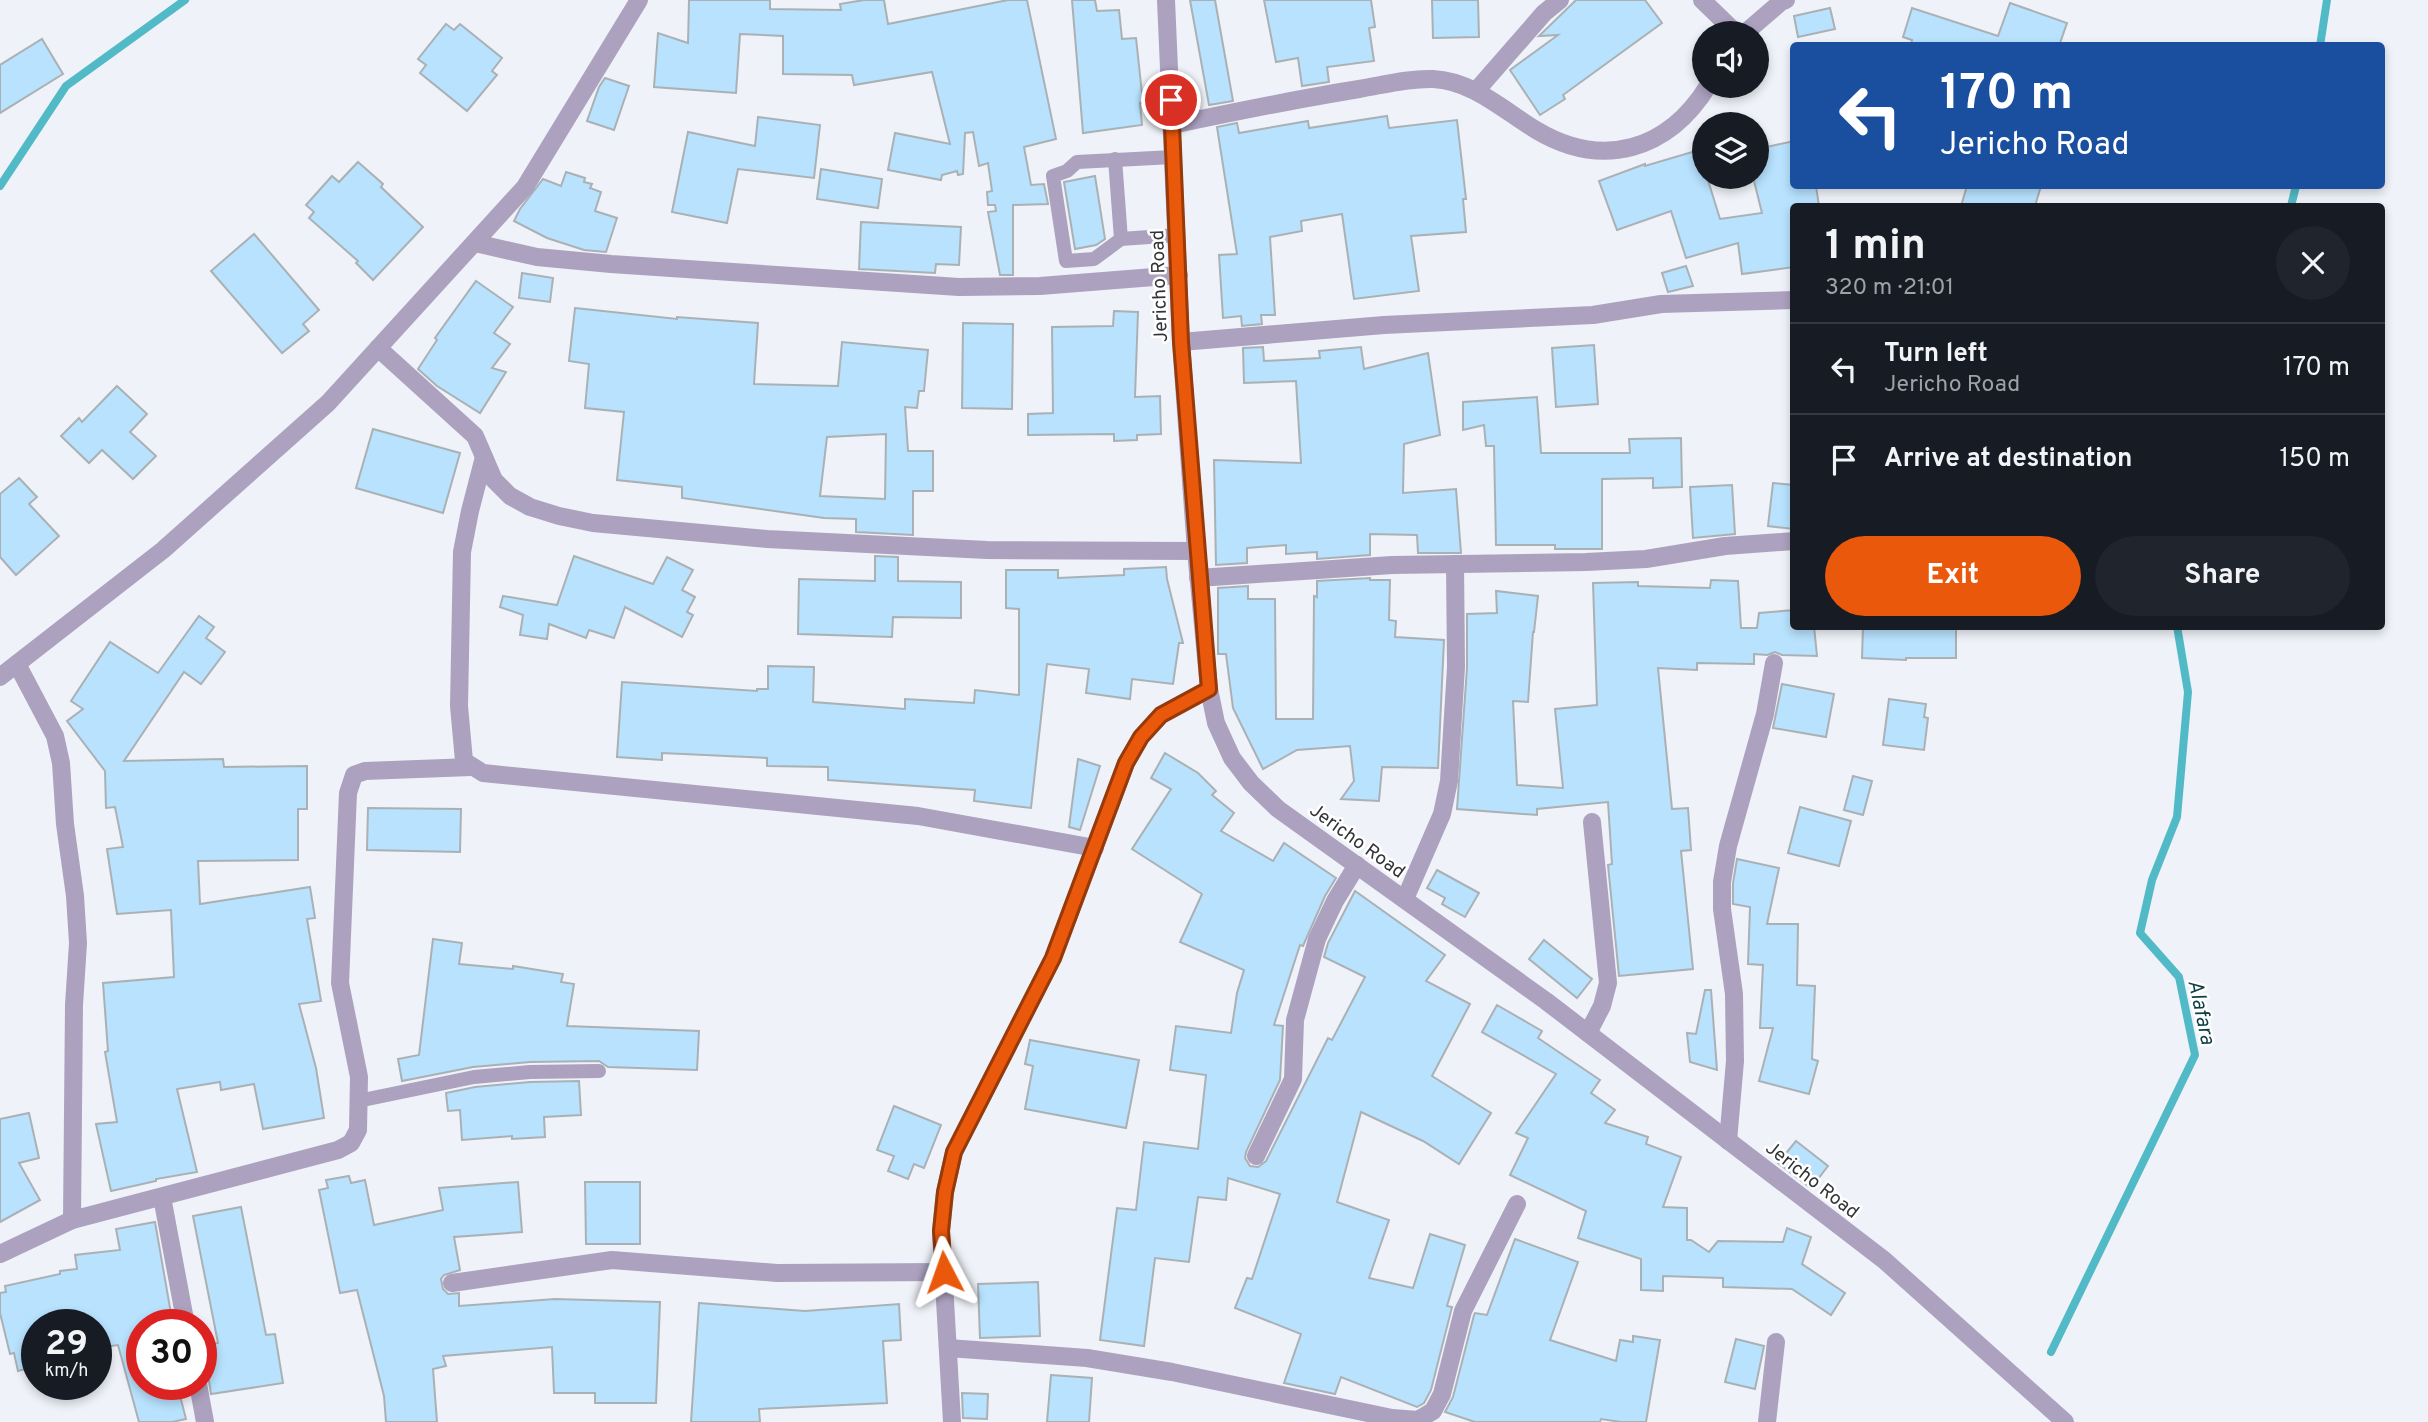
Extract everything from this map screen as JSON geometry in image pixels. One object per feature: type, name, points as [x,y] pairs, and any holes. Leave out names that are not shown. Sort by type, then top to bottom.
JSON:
[{"type":"street","points":[[0,677],[163,550],[328,403],[525,187],[639,0]]},
{"type":"street","name":"Jericho Road","points":[[1166,0],[1181,342],[1198,578],[1209,689],[1216,723],[1232,758],[1251,783],[1278,808],[1588,1033],[1884,1260],[2066,1422]]},
{"type":"street","points":[[1476,91],[1544,13],[1560,0]]},
{"type":"street","points":[[1702,0],[1724,21]]},
{"type":"street","points":[[1759,21],[1786,0]]},
{"type":"street","points":[[1172,125],[1292,99],[1433,79],[1476,91],[1537,131],[1566,145],[1592,152],[1629,148],[1656,139],[1684,118],[1700,98]]},
{"type":"street","points":[[475,243],[537,257],[611,264],[959,287],[1040,286],[1179,275]]},
{"type":"street","points":[[1181,342],[1384,326],[1593,315],[1661,304],[1790,300]]},
{"type":"street","points":[[378,348],[475,436],[494,480],[510,496],[530,507],[593,523],[767,539],[987,550],[1196,551]]},
{"type":"street","points":[[484,457],[462,552],[459,706],[464,761],[471,768],[482,773],[918,817],[1095,848]]},
{"type":"street","points":[[1198,578],[1392,565],[1646,559],[1726,546],[1790,541]]},
{"type":"street","points":[[1405,900],[1442,814],[1449,781],[1456,667],[1455,564]]},
{"type":"street","points":[[1728,1141],[1735,1061],[1734,1007],[1722,909],[1722,882],[1728,845],[1765,714],[1774,663]]},
{"type":"street","points":[[17,664],[55,736],[61,764],[65,824],[75,896],[78,943],[74,1005],[72,1220]]},
{"type":"street","points":[[952,1422],[941,1231],[945,1192],[954,1152],[1053,958],[1126,763],[1141,737],[1161,715],[1209,689]]},
{"type":"street","points":[[0,1254],[72,1220],[338,1150],[351,1143],[358,1130],[359,1077],[340,983],[348,793],[354,775],[365,771],[471,768]]},
{"type":"street","points":[[1588,1033],[1602,1006],[1608,983],[1592,822]]},
{"type":"street","points":[[1256,1156],[1293,1079],[1295,1020],[1317,939],[1335,901],[1357,865]]},
{"type":"street","points":[[162,1197],[183,1309]]},
{"type":"street","points":[[948,1348],[1087,1358],[1172,1372],[1392,1418],[1418,1420],[1433,1410],[1442,1394],[1463,1311],[1517,1204]]},
{"type":"street","points":[[452,1283],[612,1261],[778,1273],[944,1272]]},
{"type":"street","points":[[1767,1422],[1776,1342]]},
{"type":"street","points":[[201,1400],[205,1422]]},
{"type":"lane","points":[[1173,157],[1077,162],[1067,171],[1053,176],[1066,261],[1094,259],[1121,239],[1177,235]]},
{"type":"lane","points":[[1115,159],[1121,239]]},
{"type":"lane","points":[[358,1101],[474,1077],[599,1070]]},
{"type":"building","points":[[689,0],[770,0],[770,9],[841,10],[840,4],[884,0],[888,24],[1008,0],[1027,0],[1056,139],[1024,147],[1031,185],[1044,184],[1048,204],[1013,205],[1013,275],[1000,275],[988,212],[996,211],[995,205],[988,205],[987,192],[992,191],[988,163],[979,166],[973,132],[965,133],[963,174],[958,175],[957,171],[942,175],[941,180],[888,170],[895,133],[950,144],[932,72],[854,85],[852,75],[783,74],[783,36],[740,34],[736,93],[654,87],[658,33],[688,43]]},
{"type":"building","points":[[1072,0],[1095,0],[1097,11],[1119,10],[1122,39],[1136,38],[1143,103],[1140,103],[1142,125],[1083,133]]},
{"type":"building","points":[[1190,0],[1215,0],[1233,101],[1209,105]]},
{"type":"building","points":[[1264,0],[1371,0],[1375,27],[1369,28],[1374,61],[1327,67],[1329,82],[1302,86],[1298,58],[1276,62]]},
{"type":"building","points":[[1432,0],[1478,0],[1479,37],[1433,38]]},
{"type":"building","points":[[1576,0],[1645,0],[1662,23],[1563,95],[1565,99],[1540,115],[1510,70],[1558,35],[1539,36]]},
{"type":"building","points":[[2010,3],[2067,23],[2060,42],[1912,42],[1903,37],[1912,8],[1998,36]]},
{"type":"building","points":[[1830,8],[1835,29],[1798,37],[1794,16]]},
{"type":"building","points":[[446,24],[454,30],[460,24],[502,58],[492,71],[497,75],[467,111],[420,73],[426,65],[418,59]]},
{"type":"building","points":[[42,39],[63,74],[0,113],[0,65]]},
{"type":"building","points":[[605,78],[629,86],[614,130],[587,121]]},
{"type":"building","points":[[1387,116],[1389,128],[1457,120],[1466,199],[1463,199],[1466,232],[1411,236],[1419,291],[1354,299],[1342,214],[1301,221],[1302,231],[1270,237],[1275,315],[1261,315],[1262,324],[1242,326],[1241,316],[1223,318],[1219,255],[1237,254],[1217,127],[1237,123],[1239,133],[1308,121],[1309,128]]},
{"type":"building","points":[[758,117],[820,125],[814,178],[738,169],[727,223],[672,212],[688,132],[755,146]]},
{"type":"building","points":[[1790,142],[1790,189],[1816,189],[1819,203],[1790,203],[1790,268],[1742,274],[1738,243],[1686,258],[1671,211],[1617,230],[1599,181],[1645,164],[1692,152],[1692,189],[1711,189],[1720,219],[1762,213],[1756,189],[1769,189],[1769,146]]},
{"type":"building","points":[[358,162],[383,184],[381,187],[423,227],[373,280],[356,263],[358,261],[309,218],[314,212],[306,205],[332,176],[339,182]]},
{"type":"building","points":[[821,169],[882,179],[878,208],[817,199]]},
{"type":"building","points":[[566,172],[585,178],[584,182],[592,184],[590,188],[601,192],[595,211],[617,218],[606,252],[584,250],[547,238],[514,221],[543,179],[561,186]]},
{"type":"building","points":[[1095,176],[1105,239],[1096,245],[1075,249],[1064,182]]},
{"type":"building","points":[[1966,189],[2040,189],[2036,203],[1962,203]]},
{"type":"building","points":[[861,222],[961,227],[959,265],[936,264],[935,273],[859,269]]},
{"type":"building","points":[[254,234],[319,310],[303,324],[309,331],[282,353],[211,271]]},
{"type":"building","points":[[1686,266],[1693,286],[1668,292],[1662,273]]},
{"type":"building","points":[[522,273],[553,278],[550,302],[519,298]]},
{"type":"building","points":[[476,281],[513,307],[494,333],[510,344],[492,368],[506,372],[480,413],[437,386],[418,369],[437,340],[435,338]]},
{"type":"building","points":[[575,308],[677,319],[758,323],[754,384],[838,386],[842,342],[928,350],[924,391],[919,391],[917,408],[905,407],[908,451],[933,451],[933,491],[913,491],[913,535],[856,532],[856,519],[824,518],[682,498],[682,487],[617,480],[624,412],[585,408],[589,364],[569,361]],"holes":[[[886,434],[885,499],[820,496],[827,437]]]},
{"type":"building","points":[[1114,311],[1138,312],[1135,397],[1160,396],[1161,434],[1137,435],[1137,440],[1114,441],[1114,434],[1028,435],[1028,414],[1053,413],[1052,327],[1113,326]]},
{"type":"building","points":[[963,323],[1013,324],[1012,409],[962,408]]},
{"type":"building","points":[[1594,345],[1598,404],[1556,407],[1552,348]]},
{"type":"building","points":[[1263,347],[1264,361],[1320,358],[1319,351],[1361,347],[1364,369],[1428,353],[1440,435],[1404,444],[1403,493],[1456,489],[1461,553],[1418,553],[1417,535],[1370,534],[1370,555],[1317,559],[1317,552],[1286,554],[1286,545],[1247,548],[1247,563],[1216,565],[1214,460],[1301,463],[1296,381],[1244,383],[1243,348]]},
{"type":"building","points":[[117,386],[147,414],[130,432],[156,456],[133,479],[102,450],[89,463],[61,436],[79,418],[82,422]]},
{"type":"building","points":[[1537,397],[1541,453],[1630,453],[1629,439],[1681,438],[1682,487],[1653,488],[1653,478],[1602,479],[1602,549],[1555,549],[1555,545],[1496,545],[1494,446],[1486,446],[1484,425],[1463,430],[1463,402]]},
{"type":"building","points":[[373,429],[460,453],[443,513],[356,488]]},
{"type":"building","points":[[19,478],[37,497],[29,504],[59,536],[16,575],[0,557],[0,494]]},
{"type":"building","points":[[1773,483],[1790,485],[1790,529],[1768,526]]},
{"type":"building","points":[[1732,485],[1735,534],[1693,538],[1690,487]]},
{"type":"building","points":[[574,556],[653,584],[667,557],[693,570],[682,590],[695,597],[687,612],[693,615],[682,637],[625,607],[614,638],[589,630],[586,638],[549,624],[547,639],[520,635],[523,615],[500,607],[503,596],[557,605]]},
{"type":"building","points":[[875,556],[898,557],[898,581],[961,582],[961,618],[893,617],[892,637],[798,634],[799,579],[875,581]]},
{"type":"building","points":[[1166,567],[1183,643],[1179,643],[1173,684],[1132,679],[1130,699],[1086,693],[1089,669],[1047,664],[1031,808],[974,801],[975,790],[828,780],[828,767],[767,766],[767,758],[662,753],[662,760],[617,757],[622,682],[757,691],[768,689],[768,666],[814,667],[813,702],[905,709],[905,699],[974,703],[975,690],[1019,695],[1019,609],[1006,608],[1006,570],[1058,570],[1058,578],[1124,575],[1124,569]]},
{"type":"building","points":[[1370,578],[1390,580],[1389,620],[1396,621],[1395,637],[1444,640],[1438,768],[1382,767],[1379,801],[1341,799],[1354,781],[1350,746],[1297,750],[1263,769],[1233,708],[1226,654],[1218,654],[1218,588],[1248,586],[1248,599],[1275,599],[1276,719],[1313,719],[1314,596],[1317,597],[1317,581]]},
{"type":"building","points":[[1711,580],[1738,581],[1741,628],[1757,628],[1759,613],[1790,610],[1790,630],[1814,630],[1817,656],[1782,655],[1775,652],[1767,655],[1754,654],[1754,664],[1697,663],[1697,670],[1658,668],[1672,809],[1688,808],[1691,850],[1681,851],[1693,969],[1619,976],[1608,865],[1612,864],[1608,802],[1537,809],[1537,815],[1457,809],[1467,668],[1467,614],[1497,613],[1496,591],[1538,596],[1528,702],[1513,701],[1517,785],[1563,788],[1555,709],[1597,705],[1593,583],[1638,582],[1638,586],[1710,588]]},
{"type":"building","points":[[199,616],[214,627],[206,638],[225,652],[201,684],[184,672],[124,761],[223,759],[224,767],[307,766],[307,809],[298,809],[298,860],[198,861],[200,904],[310,887],[315,918],[307,919],[321,1001],[299,1004],[316,1068],[324,1118],[263,1129],[254,1084],[221,1090],[220,1082],[177,1089],[197,1172],[111,1191],[96,1124],[117,1122],[105,1052],[108,1051],[103,983],[174,977],[171,910],[117,914],[107,849],[123,847],[115,807],[106,808],[105,771],[67,721],[83,709],[71,701],[110,642],[158,673]]},
{"type":"building","points":[[1863,630],[1956,630],[1956,658],[1862,658]]},
{"type":"building","points":[[1782,684],[1834,694],[1826,737],[1773,728]]},
{"type":"building","points":[[1889,699],[1926,704],[1924,717],[1928,718],[1924,750],[1883,745]]},
{"type":"building","points":[[1165,753],[1198,773],[1216,791],[1212,795],[1234,813],[1221,831],[1273,861],[1284,843],[1336,878],[1303,946],[1300,945],[1274,1025],[1283,1026],[1280,1080],[1246,1152],[1245,1158],[1250,1166],[1258,1167],[1266,1161],[1328,1038],[1332,1040],[1365,977],[1324,957],[1328,943],[1355,891],[1445,955],[1426,981],[1470,1004],[1432,1076],[1491,1113],[1459,1164],[1423,1141],[1361,1112],[1337,1202],[1389,1220],[1369,1278],[1413,1288],[1430,1234],[1465,1245],[1447,1306],[1452,1307],[1431,1390],[1424,1403],[1417,1407],[1341,1377],[1335,1394],[1284,1383],[1301,1334],[1235,1308],[1247,1278],[1252,1279],[1280,1194],[1228,1178],[1226,1200],[1198,1197],[1189,1262],[1155,1258],[1144,1346],[1100,1340],[1117,1208],[1136,1210],[1144,1142],[1198,1149],[1206,1075],[1170,1070],[1176,1026],[1231,1033],[1237,993],[1244,970],[1180,942],[1202,894],[1132,849],[1171,789],[1151,778]]},
{"type":"building","points":[[1078,759],[1100,766],[1080,830],[1069,827]]},
{"type":"building","points":[[1853,776],[1872,781],[1863,815],[1844,810]]},
{"type":"building","points":[[1800,807],[1851,821],[1839,866],[1788,853]]},
{"type":"building","points":[[368,808],[461,809],[460,852],[367,850]]},
{"type":"building","points":[[1737,859],[1779,868],[1767,924],[1798,924],[1797,985],[1815,986],[1812,1059],[1818,1061],[1809,1094],[1759,1081],[1773,1028],[1760,1028],[1763,965],[1748,964],[1750,907],[1733,904]]},
{"type":"building","points":[[1437,870],[1479,893],[1465,917],[1442,904],[1445,898],[1427,888]]},
{"type":"building","points":[[433,939],[462,943],[459,964],[513,969],[513,966],[563,974],[561,982],[574,984],[567,1026],[699,1031],[697,1070],[608,1067],[599,1061],[530,1062],[473,1067],[402,1081],[398,1059],[419,1055]]},
{"type":"building","points":[[1544,940],[1592,979],[1577,998],[1529,959]]},
{"type":"building","points":[[1705,990],[1711,990],[1717,1070],[1690,1062],[1687,1033],[1696,1034]]},
{"type":"building","points":[[1497,1005],[1542,1031],[1538,1038],[1600,1080],[1591,1093],[1615,1110],[1605,1123],[1648,1137],[1646,1144],[1681,1157],[1663,1207],[1687,1208],[1687,1240],[1709,1252],[1718,1241],[1783,1242],[1787,1228],[1811,1237],[1802,1264],[1845,1293],[1831,1315],[1792,1289],[1723,1287],[1723,1278],[1663,1276],[1663,1291],[1641,1290],[1641,1259],[1578,1238],[1586,1211],[1510,1175],[1528,1138],[1516,1133],[1556,1074],[1482,1032]]},
{"type":"building","points":[[1030,1040],[1139,1060],[1126,1128],[1025,1109],[1033,1066],[1025,1064]]},
{"type":"building","points":[[579,1081],[581,1115],[544,1117],[545,1137],[512,1139],[512,1136],[462,1140],[460,1110],[448,1111],[446,1093],[475,1087],[530,1082]]},
{"type":"building","points":[[894,1106],[941,1125],[924,1168],[914,1164],[908,1179],[888,1171],[894,1156],[877,1150]]},
{"type":"building","points":[[29,1113],[39,1158],[19,1163],[40,1200],[0,1222],[0,1119]]},
{"type":"building","points":[[1796,1141],[1828,1166],[1811,1188],[1778,1163]]},
{"type":"building","points":[[349,1176],[351,1183],[365,1180],[374,1225],[443,1210],[439,1188],[518,1182],[522,1232],[454,1237],[460,1270],[444,1275],[441,1279],[443,1289],[448,1294],[459,1293],[459,1306],[555,1299],[660,1302],[656,1403],[595,1403],[595,1393],[554,1393],[552,1347],[443,1356],[446,1366],[433,1369],[437,1422],[386,1422],[384,1396],[357,1290],[340,1293],[319,1190],[328,1188],[326,1180]]},
{"type":"building","points":[[585,1182],[640,1182],[640,1244],[586,1244]]},
{"type":"building","points":[[241,1207],[266,1335],[275,1334],[283,1383],[217,1393],[217,1309],[211,1309],[193,1216]]},
{"type":"building","points":[[155,1222],[170,1309],[126,1309],[126,1374],[118,1345],[112,1346],[112,1309],[21,1309],[21,1370],[18,1371],[14,1353],[10,1354],[0,1313],[0,1293],[6,1292],[5,1286],[77,1269],[75,1255],[120,1250],[116,1229]]},
{"type":"building","points":[[1515,1239],[1578,1262],[1550,1340],[1616,1361],[1620,1340],[1633,1342],[1633,1336],[1660,1340],[1646,1422],[1601,1419],[1600,1422],[1475,1422],[1445,1412],[1453,1397],[1474,1315],[1487,1315]]},
{"type":"building","points":[[1038,1282],[1040,1336],[980,1338],[978,1284]]},
{"type":"building","points":[[699,1303],[805,1311],[899,1304],[901,1340],[883,1341],[887,1403],[759,1409],[760,1422],[691,1422]]},
{"type":"building","points":[[1736,1339],[1764,1346],[1755,1389],[1725,1382]]},
{"type":"building","points":[[1051,1375],[1092,1378],[1089,1422],[1047,1422]]},
{"type":"building","points":[[962,1393],[988,1394],[987,1419],[963,1418]]},
{"type":"building","points":[[133,1400],[181,1400],[186,1419],[172,1422],[139,1422]]},
{"type":"waterway","points":[[0,186],[66,86],[185,0]]},
{"type":"waterway","name":"Alafara","points":[[2321,42],[2327,0]]},
{"type":"waterway","name":"Alafara","points":[[2292,203],[2295,189]]},
{"type":"waterway","name":"Alafara","points":[[2051,1352],[2195,1055],[2179,977],[2140,933],[2152,880],[2177,817],[2188,692],[2178,630]]},
{"type":"route","points":[[944,1272],[941,1231],[945,1192],[954,1152],[1053,958],[1126,763],[1141,737],[1161,715],[1209,689],[1181,342],[1171,100]]}]
